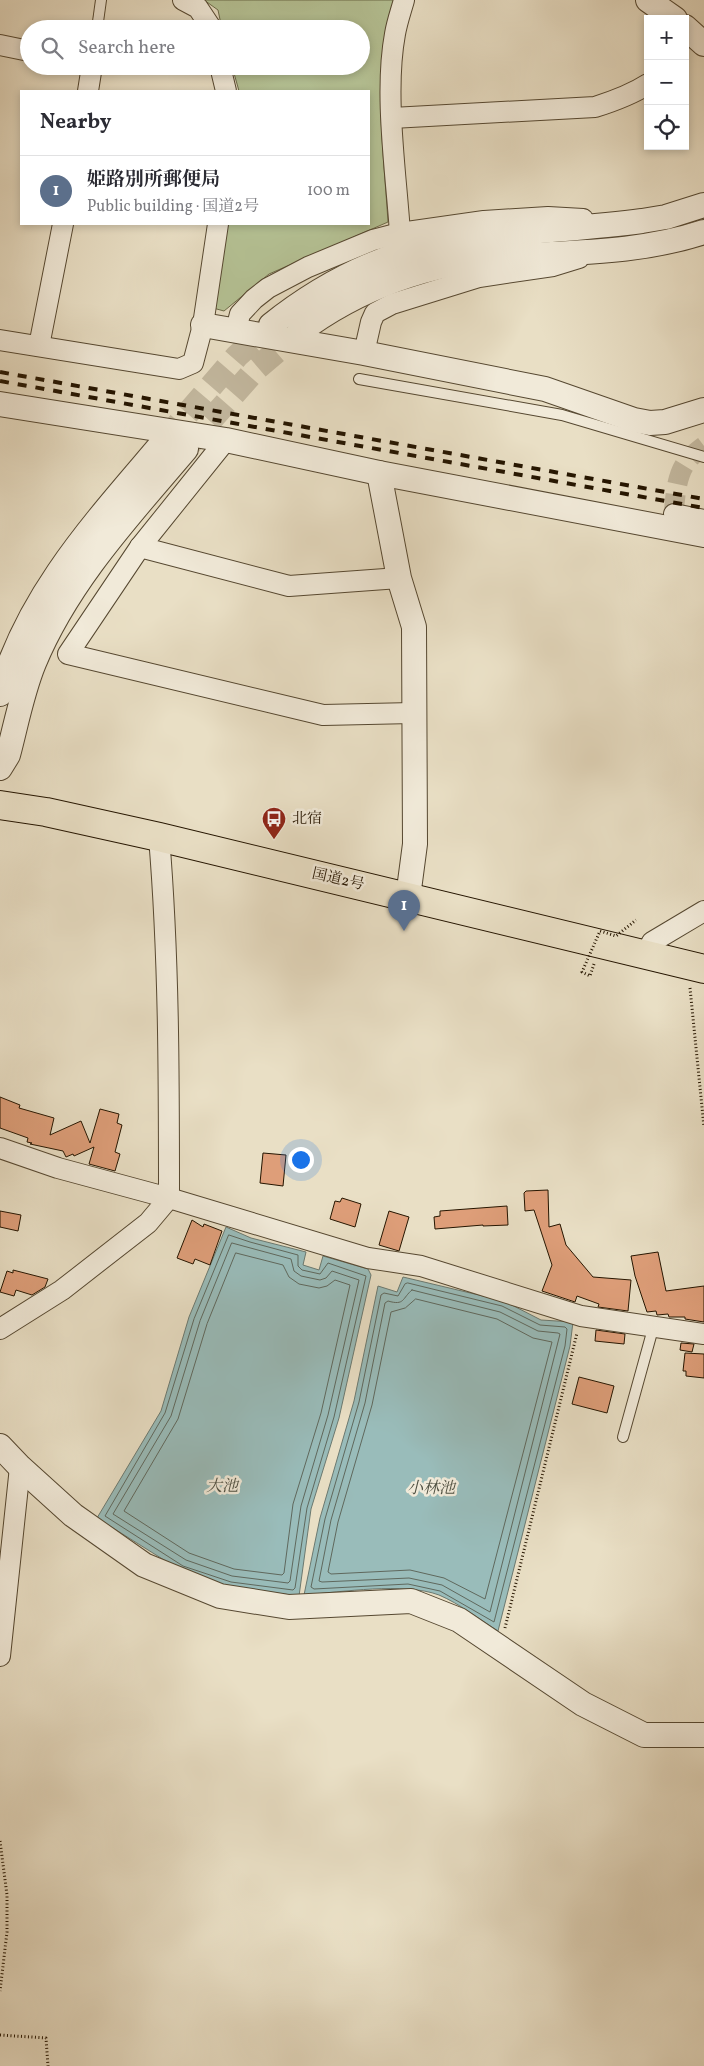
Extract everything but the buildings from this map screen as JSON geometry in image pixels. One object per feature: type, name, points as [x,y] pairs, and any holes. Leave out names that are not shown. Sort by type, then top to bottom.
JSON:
[{"type":"highway","name":"国道2号","points":[[0,805],[46,812],[159,837],[696,967]]},
{"type":"street","points":[[182,0],[198,8],[206,20]]},
{"type":"street","points":[[400,233],[392,118],[392,73],[395,35],[404,0]]},
{"type":"street","points":[[648,0],[669,15]]},
{"type":"street","points":[[0,45],[20,49]]},
{"type":"street","points":[[88,90],[91,75]]},
{"type":"street","points":[[222,75],[226,90]]},
{"type":"street","points":[[392,118],[595,107],[623,98],[644,86]]},
{"type":"street","points":[[270,325],[337,280],[386,258],[416,249],[471,239],[619,224],[666,217],[704,205]]},
{"type":"street","points":[[236,330],[240,314],[254,299],[285,277],[373,240],[400,233],[484,221],[548,217],[619,224]]},
{"type":"street","points":[[39,346],[63,225]]},
{"type":"street","points":[[0,340],[178,369],[194,363],[203,325],[218,225]]},
{"type":"street","points":[[298,333],[349,299],[388,282],[420,271],[475,260],[598,252],[658,244],[704,232]]},
{"type":"street","points":[[364,353],[375,313],[392,304],[479,276],[553,266],[598,252]]},
{"type":"street","points":[[203,325],[364,353],[545,389],[634,420],[650,423],[665,422],[704,410]]},
{"type":"street","points":[[0,404],[226,440],[379,473],[704,535]]},
{"type":"street","points":[[226,440],[140,547],[68,654],[323,714],[413,713]]},
{"type":"street","points":[[0,694],[4,664],[36,606],[73,549],[164,441]]},
{"type":"street","points":[[0,768],[8,755],[34,663],[62,608],[100,551],[186,449]]},
{"type":"street","points":[[379,473],[399,578],[414,626],[415,844],[408,897]]},
{"type":"street","points":[[674,514],[704,520]]},
{"type":"street","points":[[140,547],[289,586],[399,578]]},
{"type":"street","points":[[0,1329],[62,1290],[148,1223],[169,1198],[169,1021],[165,947],[166,919],[159,837]]},
{"type":"street","points":[[646,954],[652,942],[704,910]]},
{"type":"street","points":[[0,1148],[58,1168],[169,1198],[368,1258],[421,1266],[581,1316],[654,1325],[704,1334]]},
{"type":"street","points":[[0,1446],[73,1516],[144,1565],[220,1596],[289,1607],[411,1601],[459,1620],[582,1704],[644,1735],[704,1735]]},
{"type":"street","points":[[0,1656],[20,1467]]},
{"type":"lane","points":[[98,20],[101,0]]},
{"type":"lane","points":[[358,378],[562,414],[704,457]]},
{"type":"lane","points":[[623,1438],[654,1325]]},
{"type":"path","points":[[594,964],[590,976],[582,972],[600,930],[616,936],[636,920]]},
{"type":"path","points":[[696,967],[704,1127]]},
{"type":"path","points":[[500,1648],[581,1316]]},
{"type":"path","points":[[0,1841],[7,1895],[7,1932],[0,1991]]},
{"type":"path","points":[[0,2035],[46,2038],[48,2066]]},
{"type":"green space","points":[[204,0],[394,0],[387,24],[381,80],[382,139],[388,222],[269,274],[224,311],[213,308],[228,225],[370,225],[370,90],[239,90],[235,75],[370,75],[370,20],[220,20],[218,10]]},
{"type":"water","name":"大池","points":[[226,1227],[251,1238],[306,1252],[303,1265],[319,1270],[323,1256],[368,1269],[371,1275],[339,1418],[311,1509],[299,1596],[230,1587],[180,1570],[97,1518],[161,1411],[189,1317]]},
{"type":"water","name":"小林池","points":[[403,1277],[504,1301],[541,1320],[573,1322],[570,1346],[498,1631],[454,1603],[439,1595],[425,1591],[391,1588],[304,1595],[320,1518],[354,1401],[378,1286],[397,1292]]},
{"type":"tunnel","points":[[164,441],[237,356],[271,325]]},
{"type":"tunnel","points":[[186,448],[256,369],[298,333]]},
{"type":"tunnel","points":[[674,514],[679,476],[688,460],[704,446]]},
{"type":"railway","points":[[0,372],[704,499]]},
{"type":"railway","points":[[0,381],[704,508]]},
{"type":"place","name":"北宿","points":[[274,840]]},
{"type":"place","name":"姫路別所郵便局","points":[[404,931]]}]
